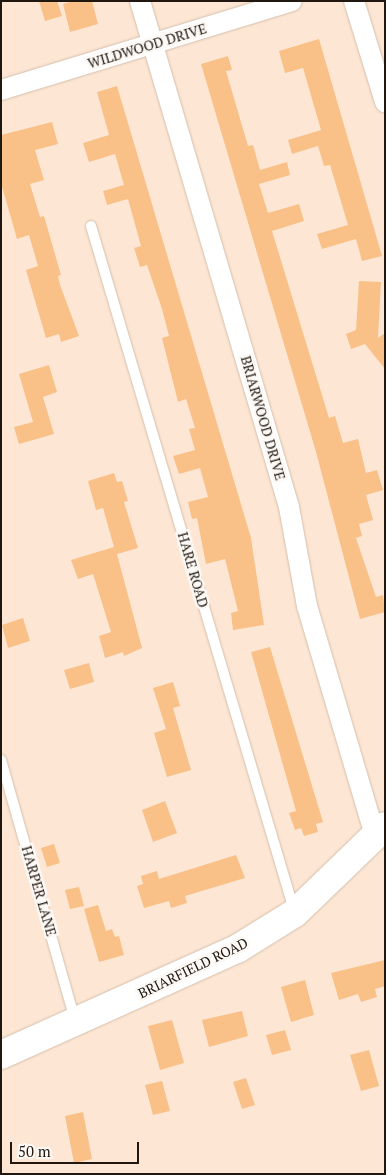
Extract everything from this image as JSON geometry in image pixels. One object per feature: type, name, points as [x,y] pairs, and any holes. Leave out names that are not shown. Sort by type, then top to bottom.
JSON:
[{"type":"main road","name":"BRIARFIELD ROAD","points":[[1,1056],[237,949],[295,913],[380,831]]},
{"type":"street","name":"BRIARWOOD DRIVE","points":[[140,1],[289,507],[307,606],[380,831]]},
{"type":"street","name":"WILDWOOD DRIVE","points":[[1,90],[292,1]]},
{"type":"street","points":[[354,1],[385,102]]},
{"type":"lane","name":"HARE ROAD","points":[[92,226],[295,913]]},
{"type":"lane","name":"HARPER LANE","points":[[1,760],[76,1023]]},
{"type":"building","points":[[39,1],[57,1],[62,16],[45,21]]},
{"type":"building","points":[[73,1],[92,1],[98,24],[70,32],[63,4]]},
{"type":"building","points":[[319,39],[382,256],[362,261],[356,239],[322,249],[317,234],[348,225],[330,165],[324,166],[318,146],[292,154],[288,140],[321,130],[303,68],[285,73],[279,51]]},
{"type":"building","points":[[228,56],[232,70],[226,71],[248,146],[253,145],[260,170],[287,162],[290,175],[259,184],[268,213],[299,204],[304,221],[272,231],[329,418],[335,416],[343,443],[358,439],[366,473],[377,470],[383,490],[366,495],[373,520],[359,524],[362,536],[356,538],[376,597],[383,595],[385,612],[360,619],[316,452],[201,64]]},
{"type":"building","points":[[117,86],[251,538],[264,625],[233,630],[231,613],[238,611],[225,559],[206,564],[197,518],[192,519],[188,502],[208,497],[200,468],[179,474],[173,456],[195,450],[189,429],[195,428],[186,399],[178,402],[162,338],[169,336],[162,309],[147,265],[140,267],[134,248],[141,246],[128,199],[107,205],[103,191],[124,185],[115,154],[89,162],[83,143],[109,135],[97,92]]},
{"type":"building","points":[[52,122],[58,144],[35,150],[44,180],[30,184],[40,217],[44,216],[61,275],[58,276],[60,285],[79,336],[61,342],[59,334],[46,338],[26,270],[38,266],[29,235],[17,239],[1,183],[1,135]]},
{"type":"building","points":[[359,281],[381,282],[378,338],[385,333],[385,369],[365,344],[351,349],[346,334],[356,330]]},
{"type":"building","points":[[49,365],[57,392],[43,397],[54,434],[19,444],[14,427],[33,422],[19,374]]},
{"type":"building","points":[[114,473],[117,482],[122,481],[128,501],[124,502],[138,548],[117,554],[142,648],[124,656],[123,652],[105,658],[99,636],[111,632],[93,574],[78,579],[71,560],[114,547],[103,508],[96,510],[88,481]]},
{"type":"building","points":[[23,618],[30,641],[8,648],[2,625]]},
{"type":"building","points":[[270,647],[323,822],[316,824],[318,832],[304,836],[301,828],[295,830],[289,813],[296,811],[251,652]]},
{"type":"building","points":[[89,663],[94,682],[70,689],[64,670]]},
{"type":"building","points":[[173,682],[180,706],[173,708],[191,770],[167,777],[154,733],[166,729],[153,688]]},
{"type":"building","points":[[165,801],[177,833],[153,842],[142,810]]},
{"type":"building","points":[[54,844],[60,863],[47,867],[41,848]]},
{"type":"building","points":[[236,855],[245,878],[185,896],[187,903],[171,908],[169,901],[144,908],[137,886],[143,884],[141,876],[157,871],[159,879]]},
{"type":"building","points":[[79,887],[84,906],[70,909],[65,890]]},
{"type":"building","points":[[98,905],[106,931],[112,929],[115,937],[119,936],[124,955],[99,962],[84,909]]},
{"type":"building","points":[[385,960],[385,986],[375,989],[377,997],[361,1002],[358,994],[339,1000],[331,973]]},
{"type":"building","points":[[305,980],[314,1015],[291,1022],[281,987]]},
{"type":"building","points":[[242,1011],[248,1036],[209,1047],[202,1020]]},
{"type":"building","points":[[172,1020],[184,1063],[160,1070],[148,1026]]},
{"type":"building","points":[[285,1030],[291,1050],[272,1055],[266,1035]]},
{"type":"building","points":[[369,1050],[379,1086],[361,1091],[350,1055]]},
{"type":"building","points":[[246,1078],[255,1105],[242,1109],[233,1082]]},
{"type":"building","points":[[162,1081],[170,1111],[153,1115],[145,1085]]},
{"type":"building","points":[[83,1112],[92,1159],[74,1163],[65,1116]]}]
